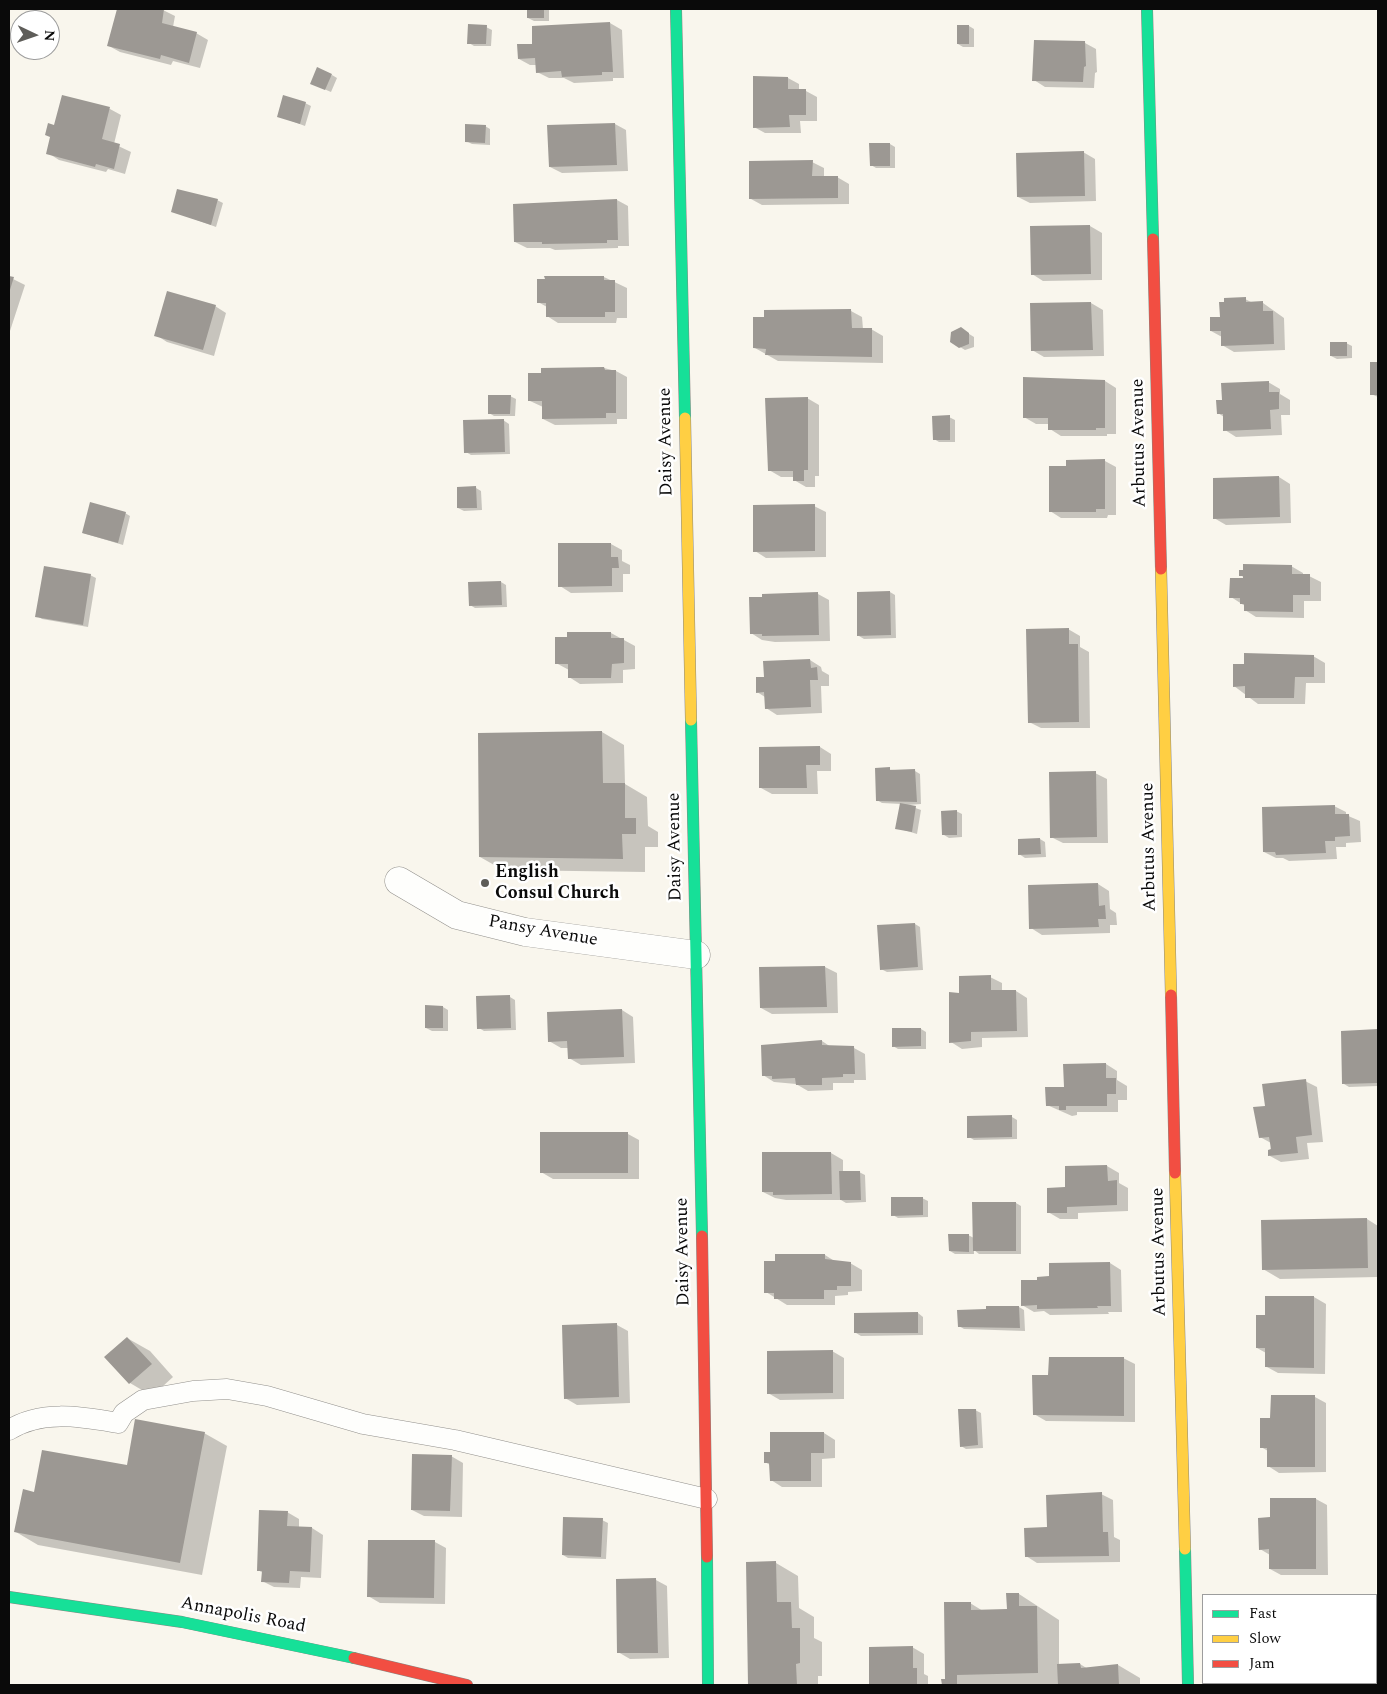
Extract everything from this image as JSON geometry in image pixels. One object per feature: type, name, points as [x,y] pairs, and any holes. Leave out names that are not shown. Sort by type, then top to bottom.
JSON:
[{"type":"street","name":"Daisy Avenue","points":[[676,9],[707,1499],[708,1685]]},
{"type":"street","name":"Arbutus Avenue","points":[[1147,9],[1188,1685]]},
{"type":"street","name":"Pansy Avenue","points":[[399,881],[457,915],[525,932],[696,955]]},
{"type":"street","name":"Annapolis Road","points":[[11,1601],[134,1613],[297,1644],[467,1685]]},
{"type":"lane","points":[[9,1430],[21,1422],[64,1415],[118,1423],[124,1413],[143,1400],[194,1391],[227,1389],[267,1396],[363,1424],[455,1440],[707,1499]]},
{"type":"building","points":[[117,9],[164,9],[162,23],[197,32],[189,63],[161,55],[160,59],[107,46]]},
{"type":"building","points":[[527,9],[544,9],[544,18],[527,18]]},
{"type":"building","points":[[610,22],[613,72],[602,72],[602,75],[562,77],[561,71],[536,73],[535,58],[518,59],[517,44],[532,44],[532,26]]},
{"type":"building","points":[[468,24],[487,25],[486,44],[467,44]]},
{"type":"building","points":[[957,25],[969,25],[969,44],[957,44]]},
{"type":"building","points":[[1034,40],[1085,41],[1086,66],[1084,67],[1083,82],[1032,81]]},
{"type":"building","points":[[317,67],[332,74],[325,90],[310,84]]},
{"type":"building","points":[[753,76],[788,77],[788,89],[806,89],[806,115],[789,115],[790,127],[753,128]]},
{"type":"building","points":[[62,95],[110,107],[102,139],[120,144],[114,169],[96,164],[95,167],[46,154],[50,137],[45,135],[48,123],[54,125]]},
{"type":"building","points":[[283,95],[306,102],[300,124],[277,117]]},
{"type":"building","points":[[615,123],[617,165],[549,167],[547,125]]},
{"type":"building","points":[[465,124],[486,125],[485,143],[465,142]]},
{"type":"building","points":[[869,143],[890,143],[890,166],[870,166]]},
{"type":"building","points":[[1084,151],[1085,196],[1017,197],[1016,153]]},
{"type":"building","points":[[813,160],[812,176],[838,176],[838,198],[749,199],[749,161]]},
{"type":"building","points":[[177,189],[218,199],[211,225],[171,212]]},
{"type":"building","points":[[617,199],[618,240],[607,240],[607,243],[542,244],[542,242],[514,242],[513,204]]},
{"type":"building","points":[[1090,225],[1091,274],[1031,275],[1030,226]]},
{"type":"building","points":[[9,276],[14,277],[9,293]]},
{"type":"building","points":[[544,276],[604,276],[604,280],[615,280],[615,312],[605,312],[605,317],[546,317],[546,303],[537,303],[537,279],[545,279]]},
{"type":"building","points":[[167,291],[216,305],[203,350],[154,336]]},
{"type":"building","points":[[1246,297],[1246,302],[1263,301],[1263,311],[1273,311],[1274,344],[1221,346],[1221,331],[1210,331],[1210,317],[1220,317],[1219,302],[1224,302],[1224,298]]},
{"type":"building","points":[[1091,302],[1093,350],[1031,351],[1030,303]]},
{"type":"building","points":[[851,309],[852,328],[872,328],[872,357],[765,355],[766,349],[753,348],[753,317],[764,317],[764,310]]},
{"type":"building","points":[[961,327],[969,333],[969,344],[959,348],[950,342],[951,332]]},
{"type":"building","points":[[1330,342],[1347,342],[1347,356],[1330,356]]},
{"type":"building","points":[[1370,362],[1378,362],[1378,395],[1370,395]]},
{"type":"building","points":[[604,367],[605,370],[616,370],[616,413],[606,413],[606,418],[542,419],[542,401],[528,401],[528,373],[541,373],[541,368]]},
{"type":"building","points":[[1023,377],[1105,380],[1105,428],[1096,428],[1096,430],[1048,430],[1048,418],[1023,418]]},
{"type":"building","points":[[1269,381],[1269,392],[1279,392],[1279,409],[1270,410],[1271,429],[1223,431],[1223,414],[1217,414],[1216,400],[1222,400],[1221,383]]},
{"type":"building","points":[[488,395],[511,395],[510,414],[488,414]]},
{"type":"building","points":[[808,397],[808,470],[804,470],[804,481],[793,481],[793,471],[768,471],[765,398]]},
{"type":"building","points":[[950,415],[950,440],[933,440],[932,416]]},
{"type":"building","points":[[504,419],[505,452],[464,453],[463,420]]},
{"type":"building","points":[[1105,459],[1105,509],[1096,509],[1096,512],[1049,512],[1049,466],[1066,466],[1066,460]]},
{"type":"building","points":[[1279,476],[1280,517],[1213,519],[1213,478]]},
{"type":"building","points":[[476,486],[477,508],[457,508],[457,487]]},
{"type":"building","points":[[90,502],[126,512],[118,543],[82,533]]},
{"type":"building","points":[[815,504],[815,551],[753,552],[753,505]]},
{"type":"building","points":[[558,543],[611,543],[611,557],[618,557],[619,568],[612,568],[612,586],[558,587]]},
{"type":"building","points":[[1243,564],[1292,565],[1292,574],[1310,574],[1310,595],[1293,595],[1293,612],[1244,611],[1244,604],[1240,604],[1240,598],[1229,598],[1230,578],[1243,578],[1243,576],[1239,576],[1239,570],[1243,570]]},
{"type":"building","points":[[44,566],[91,574],[83,625],[35,617]]},
{"type":"building","points":[[501,581],[502,605],[469,606],[468,582]]},
{"type":"building","points":[[890,591],[891,635],[857,636],[857,592]]},
{"type":"building","points":[[818,592],[819,635],[762,636],[762,634],[750,634],[749,597],[762,597],[762,594]]},
{"type":"building","points":[[1069,628],[1069,644],[1078,644],[1079,722],[1028,723],[1026,629]]},
{"type":"building","points":[[567,632],[611,632],[611,638],[624,638],[624,663],[612,664],[611,678],[568,678],[568,664],[555,664],[555,637],[567,637]]},
{"type":"building","points":[[1244,653],[1314,655],[1314,677],[1295,677],[1294,698],[1245,698],[1245,686],[1233,687],[1233,664],[1244,664]]},
{"type":"building","points":[[810,659],[811,668],[817,667],[818,680],[810,680],[811,707],[765,709],[764,692],[756,693],[756,677],[764,677],[763,661]]},
{"type":"building","points":[[602,731],[603,783],[625,783],[625,818],[636,818],[636,834],[622,834],[623,859],[479,857],[478,733]]},
{"type":"building","points":[[820,746],[820,765],[806,765],[807,788],[759,788],[759,747]]},
{"type":"building","points":[[890,767],[890,770],[915,769],[917,802],[876,801],[875,768]]},
{"type":"building","points":[[1096,771],[1097,837],[1050,838],[1049,772]]},
{"type":"building","points":[[900,803],[916,806],[912,832],[895,829]]},
{"type":"building","points":[[1335,805],[1335,814],[1349,814],[1350,836],[1335,837],[1335,841],[1325,841],[1326,853],[1276,855],[1275,852],[1263,852],[1262,807]]},
{"type":"building","points":[[957,810],[957,835],[942,835],[941,811]]},
{"type":"building","points":[[1040,838],[1041,854],[1018,855],[1018,839]]},
{"type":"building","points":[[1098,883],[1099,906],[1105,905],[1106,919],[1098,919],[1099,927],[1029,929],[1028,885]]},
{"type":"building","points":[[915,923],[918,967],[880,970],[877,925]]},
{"type":"building","points":[[825,966],[827,1007],[760,1008],[759,967]]},
{"type":"building","points":[[991,975],[991,990],[1016,990],[1017,1031],[971,1032],[971,1041],[949,1043],[949,992],[959,993],[959,976]]},
{"type":"building","points":[[510,995],[511,1028],[477,1029],[476,996]]},
{"type":"building","points":[[425,1005],[443,1006],[443,1028],[425,1028]]},
{"type":"building","points":[[622,1009],[624,1057],[568,1059],[567,1041],[548,1042],[547,1012]]},
{"type":"building","points":[[892,1028],[921,1028],[921,1046],[892,1047]]},
{"type":"building","points":[[1378,1029],[1378,1083],[1342,1084],[1341,1031]]},
{"type":"building","points":[[822,1040],[822,1045],[854,1046],[855,1074],[843,1074],[843,1077],[822,1078],[822,1085],[796,1085],[795,1078],[772,1079],[772,1076],[762,1076],[761,1045]]},
{"type":"building","points":[[1106,1063],[1106,1078],[1116,1078],[1116,1094],[1107,1094],[1107,1106],[1066,1106],[1066,1110],[1059,1110],[1059,1106],[1046,1106],[1045,1087],[1064,1087],[1063,1064]]},
{"type":"building","points":[[1306,1079],[1312,1135],[1296,1137],[1298,1153],[1268,1156],[1268,1150],[1271,1149],[1269,1137],[1259,1138],[1253,1107],[1265,1106],[1262,1084]]},
{"type":"building","points":[[1012,1115],[1012,1137],[967,1138],[967,1116]]},
{"type":"building","points":[[540,1132],[628,1132],[628,1173],[540,1173]]},
{"type":"building","points":[[762,1152],[831,1152],[832,1194],[773,1195],[773,1192],[762,1192]]},
{"type":"building","points":[[1107,1165],[1108,1181],[1117,1180],[1117,1205],[1067,1207],[1067,1213],[1047,1213],[1047,1188],[1065,1187],[1065,1166]]},
{"type":"building","points":[[839,1171],[860,1171],[861,1200],[840,1200]]},
{"type":"building","points":[[891,1197],[923,1197],[923,1215],[891,1216]]},
{"type":"building","points":[[972,1202],[1016,1202],[1016,1251],[973,1251]]},
{"type":"building","points":[[1367,1218],[1368,1268],[1262,1270],[1261,1220]]},
{"type":"building","points":[[948,1234],[969,1234],[969,1252],[949,1251]]},
{"type":"building","points":[[775,1254],[825,1254],[825,1259],[851,1262],[851,1286],[837,1286],[837,1290],[824,1290],[824,1299],[774,1299],[774,1293],[764,1293],[764,1261],[775,1261]]},
{"type":"building","points":[[1110,1262],[1111,1306],[1037,1309],[1037,1305],[1021,1306],[1021,1280],[1037,1280],[1037,1277],[1049,1276],[1049,1263]]},
{"type":"building","points":[[1265,1296],[1314,1296],[1314,1368],[1265,1367],[1265,1348],[1256,1348],[1256,1315],[1265,1315]]},
{"type":"building","points":[[986,1306],[1019,1306],[1020,1328],[958,1327],[957,1310],[986,1309]]},
{"type":"building","points":[[918,1312],[918,1333],[854,1333],[854,1313]]},
{"type":"building","points":[[617,1323],[619,1397],[564,1399],[562,1325]]},
{"type":"building","points":[[127,1337],[152,1364],[129,1384],[104,1357]]},
{"type":"building","points":[[833,1350],[833,1393],[767,1394],[767,1351]]},
{"type":"building","points":[[1049,1357],[1124,1357],[1124,1416],[1033,1415],[1032,1375],[1048,1375]]},
{"type":"building","points":[[1271,1395],[1315,1395],[1315,1467],[1267,1467],[1267,1448],[1260,1448],[1260,1418],[1270,1418]]},
{"type":"building","points":[[958,1409],[976,1409],[978,1445],[960,1447]]},
{"type":"building","points":[[135,1419],[205,1432],[180,1563],[14,1532],[23,1489],[34,1492],[42,1450],[127,1465]]},
{"type":"building","points":[[770,1432],[824,1432],[824,1453],[811,1453],[811,1481],[770,1481],[769,1463],[764,1463],[764,1452],[770,1452]]},
{"type":"building","points":[[412,1454],[452,1455],[450,1511],[411,1510]]},
{"type":"building","points":[[1102,1492],[1103,1532],[1108,1532],[1109,1556],[1025,1557],[1024,1528],[1047,1527],[1046,1495]]},
{"type":"building","points":[[1270,1498],[1316,1498],[1316,1569],[1269,1569],[1269,1549],[1259,1550],[1258,1518],[1270,1517]]},
{"type":"building","points":[[259,1510],[288,1511],[287,1526],[312,1527],[310,1572],[290,1571],[289,1583],[261,1582],[262,1571],[257,1571]]},
{"type":"building","points":[[563,1517],[603,1518],[601,1557],[562,1555]]},
{"type":"building","points":[[368,1540],[435,1540],[434,1598],[367,1597]]},
{"type":"building","points":[[776,1561],[777,1602],[791,1602],[792,1628],[800,1628],[800,1663],[796,1664],[797,1685],[748,1685],[746,1562]]},
{"type":"building","points":[[656,1578],[658,1653],[617,1653],[616,1579]]},
{"type":"building","points":[[1006,1593],[1019,1593],[1019,1606],[1037,1606],[1038,1673],[957,1675],[957,1685],[942,1685],[941,1679],[945,1679],[944,1602],[971,1602],[971,1610],[1007,1609]]},
{"type":"building","points":[[913,1646],[913,1668],[917,1668],[917,1685],[869,1685],[869,1647]]},
{"type":"building","points":[[1080,1663],[1081,1668],[1118,1664],[1119,1685],[1058,1685],[1057,1664]]},
{"type":"building","points":[[1378,1667],[1378,1685],[1329,1685],[1377,1684]]},
{"type":"traffic: fast","points":[[676,9],[685,418]]},
{"type":"traffic: fast","points":[[1147,9],[1153,239]]},
{"type":"traffic: fast","points":[[691,720],[702,1236]]},
{"type":"traffic: fast","points":[[1185,1549],[1188,1685]]},
{"type":"traffic: fast","points":[[707,1557],[708,1685]]},
{"type":"traffic: fast","points":[[9,1597],[182,1622],[354,1658]]},
{"type":"traffic: slow","points":[[685,418],[691,720]]},
{"type":"traffic: slow","points":[[1161,569],[1171,995]]},
{"type":"traffic: slow","points":[[1175,1173],[1185,1549]]},
{"type":"traffic: jam","points":[[1153,239],[1161,569]]},
{"type":"traffic: jam","points":[[1171,995],[1175,1173]]},
{"type":"traffic: jam","points":[[702,1236],[707,1557]]},
{"type":"traffic: jam","points":[[354,1658],[467,1685]]},
{"type":"place","name":"English Consul Church","points":[[485,883]]}]
